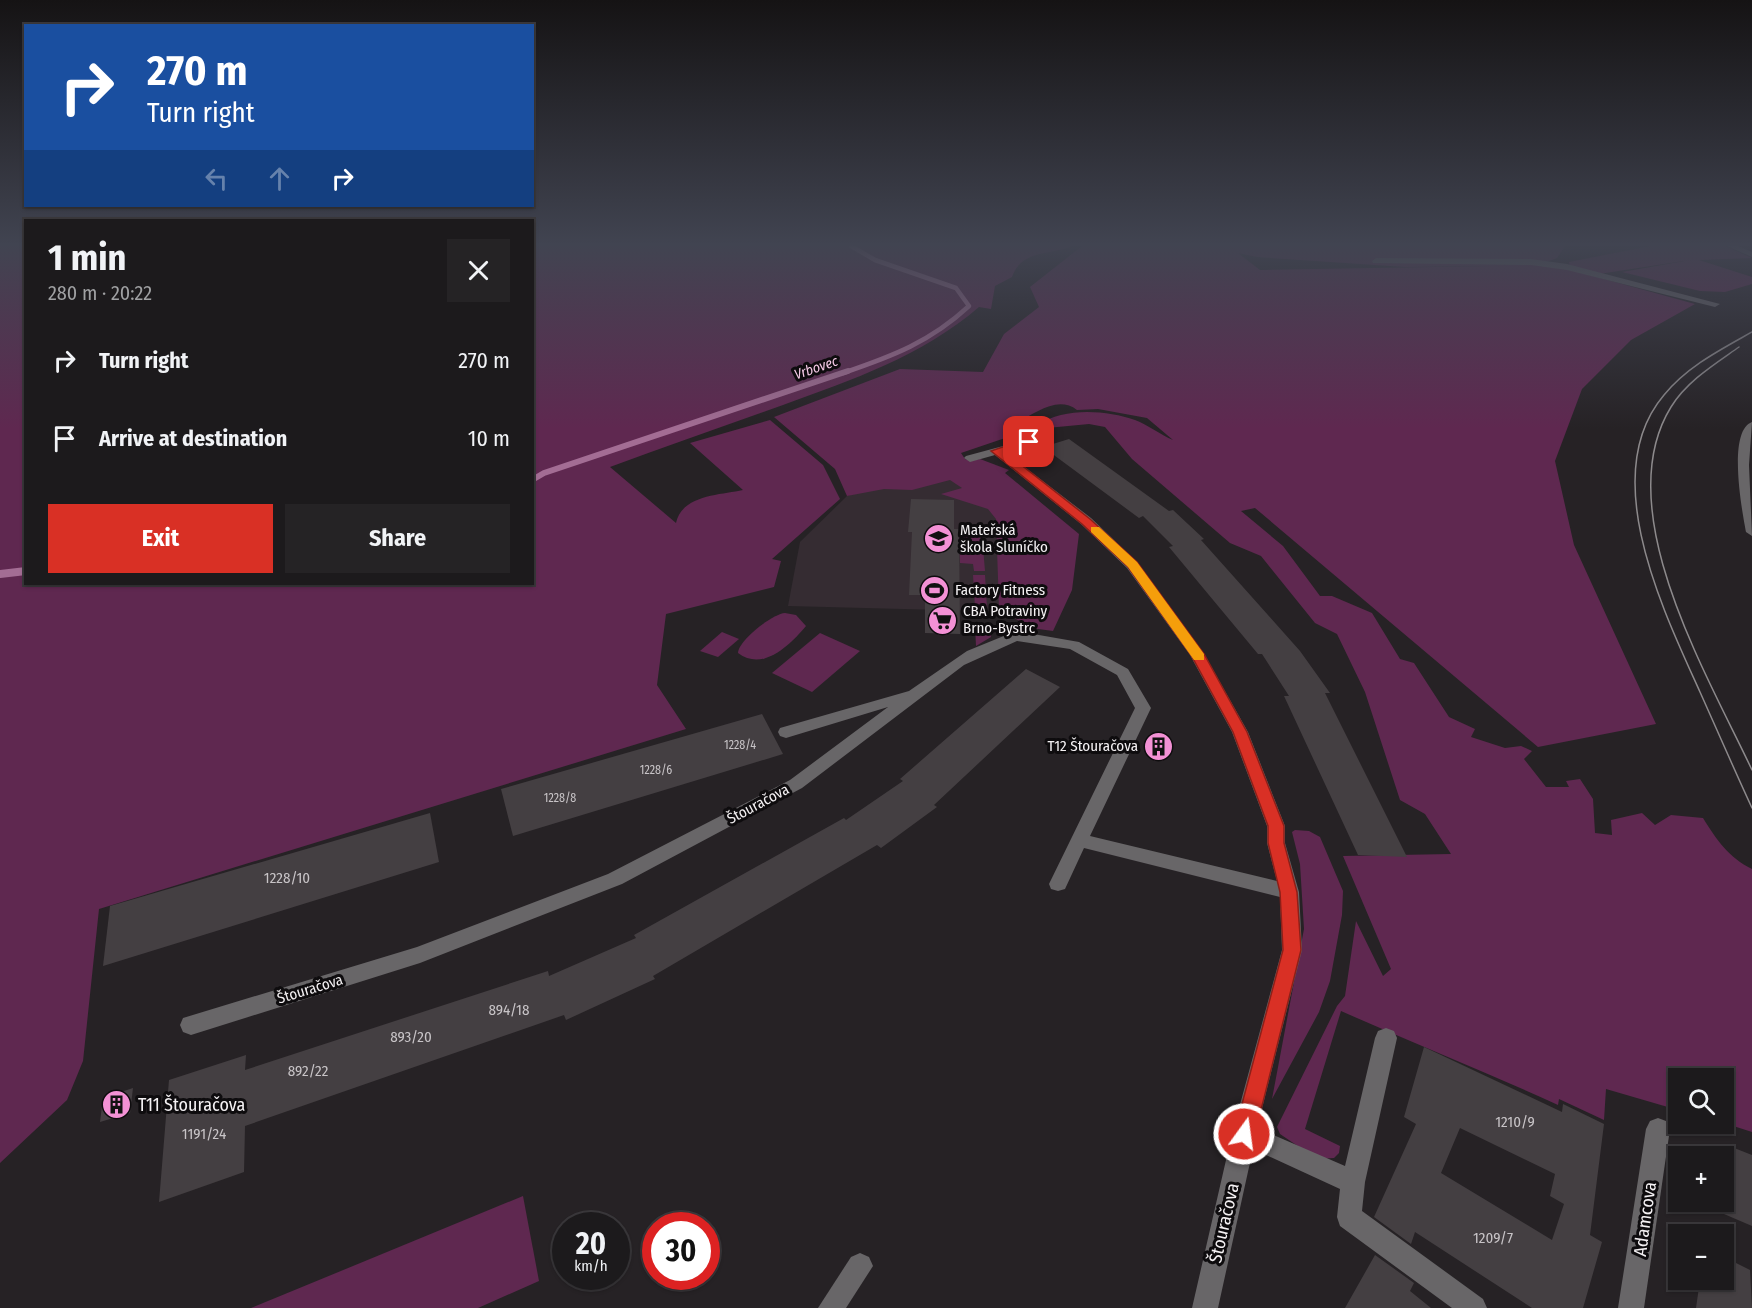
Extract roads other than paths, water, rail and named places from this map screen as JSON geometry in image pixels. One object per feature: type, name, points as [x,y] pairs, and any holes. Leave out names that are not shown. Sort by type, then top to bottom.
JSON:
[{"type":"street","points":[[1752,425],[1748,435],[1743,482],[1752,532]]},
{"type":"street","points":[[970,458],[1029,442]]},
{"type":"street","name":"Štouračova","points":[[997,451],[1086,521],[1132,565],[1197,654],[1240,732],[1276,826],[1276,843],[1289,892],[1292,950],[1244,1134],[1205,1308]]},
{"type":"street","name":"Štouračova","points":[[191,1025],[420,955],[615,879],[796,784],[972,654],[1016,636],[1074,645],[1123,672],[1143,708],[1058,884]]},
{"type":"street","points":[[786,732],[916,694]]},
{"type":"street","points":[[1079,840],[1289,892]]},
{"type":"street","points":[[1386,1038],[1353,1182],[1349,1217],[1474,1308]]},
{"type":"street","name":"Adamcova","points":[[1631,1308],[1658,1129]]},
{"type":"street","points":[[1244,1134],[1353,1182]]},
{"type":"street","points":[[831,1308],[860,1266]]},
{"type":"waterway","name":"Vrbovec","points":[[843,373],[910,347],[940,329],[968,307]]},
{"type":"waterway","name":"Vrbovec","points":[[534,479],[544,473],[848,371]]},
{"type":"waterway","name":"Vrbovec","points":[[0,574],[24,571]]},
{"type":"tram line","points":[[1752,332],[1694,367],[1664,395],[1645,427],[1636,464],[1636,503],[1643,544],[1655,584],[1685,660],[1752,808]]},
{"type":"tram line","points":[[1739,347],[1693,381],[1671,407],[1655,448],[1651,493],[1657,541],[1671,591],[1690,640],[1752,770]]},
{"type":"place","name":"Mateřská škola Sluníčko","points":[[939,539]]},
{"type":"place","name":"Factory Fitness","points":[[934,590]]},
{"type":"place","name":"CBA Potraviny Brno-Bystrc","points":[[942,620]]},
{"type":"place","name":"T12 Štouračova","points":[[1159,746]]},
{"type":"place","name":"T11 Štouračova","points":[[117,1105]]}]
